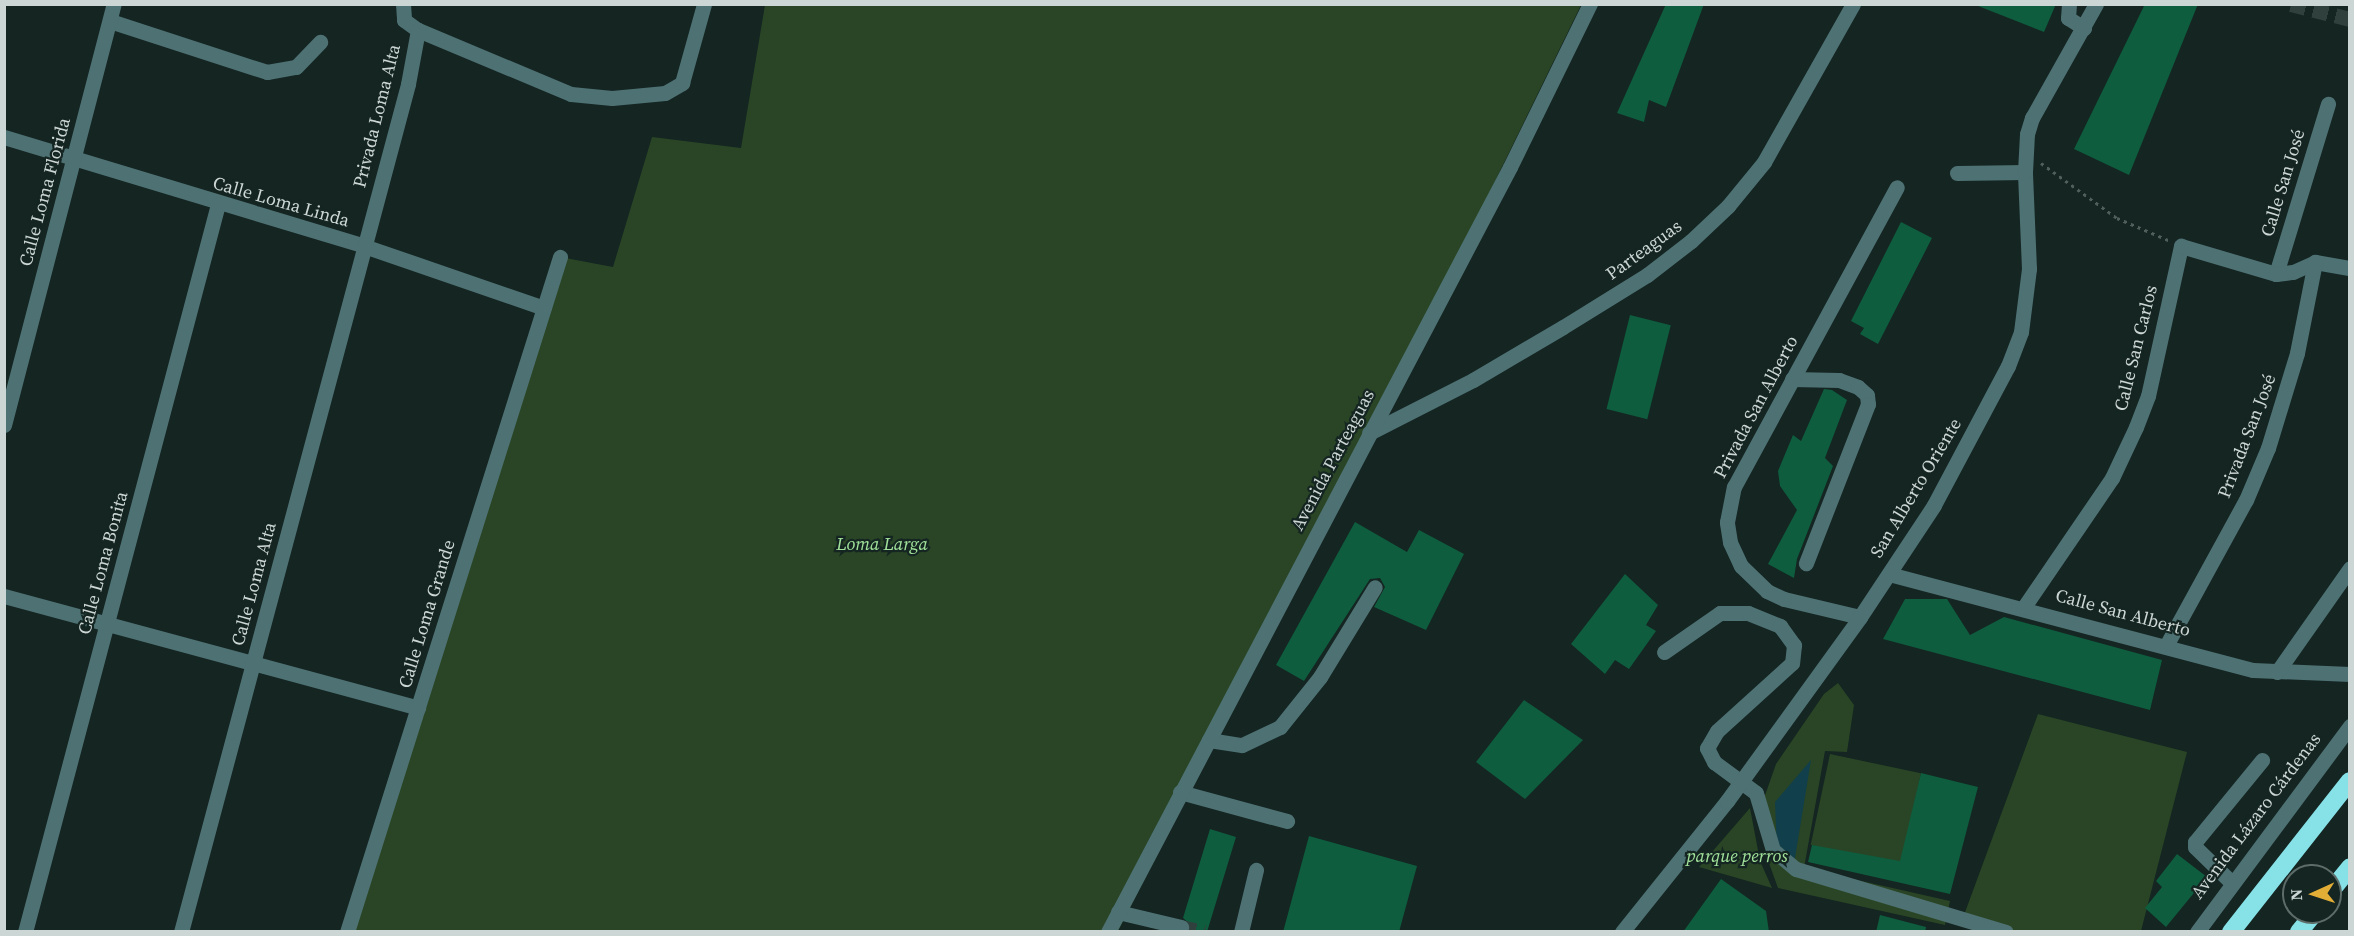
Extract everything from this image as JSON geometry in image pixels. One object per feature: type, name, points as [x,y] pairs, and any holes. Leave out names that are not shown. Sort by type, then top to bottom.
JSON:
[{"type":"highway","points":[[2231,932],[2349,781]]},
{"type":"street","name":"Calle Loma Florida","points":[[4,425],[114,4]]},
{"type":"street","points":[[403,4],[404,20],[418,30],[571,94],[612,98],[652,96],[673,90],[682,82],[704,4]]},
{"type":"street","name":"Avenida Parteaguas","points":[[1108,932],[1510,167],[1590,4]]},
{"type":"street","name":"Parteaguas","points":[[1369,433],[1473,380],[1563,327],[1647,275],[1691,241],[1728,206],[1764,162],[1853,4]]},
{"type":"street","points":[[2069,4],[2068,18],[2084,28]]},
{"type":"street","name":"San Alberto Oriente","points":[[1622,932],[1742,780],[1860,617],[1934,504],[2008,366],[2021,332],[2029,269],[2024,152],[2032,118],[2096,4]]},
{"type":"street","points":[[110,21],[267,72],[297,67],[320,42]]},
{"type":"street","name":"Privada Loma Alta","points":[[364,246],[408,84],[418,30]]},
{"type":"street","name":"Calle San José","points":[[2276,274],[2328,104]]},
{"type":"street","name":"Calle Loma Linda","points":[[4,137],[219,204],[364,246],[544,308]]},
{"type":"street","points":[[1957,174],[2025,171]]},
{"type":"street","name":"Privada San Alberto","points":[[1860,617],[1784,599],[1767,591],[1741,566],[1730,542],[1728,514],[1734,487],[1897,187]]},
{"type":"street","name":"Calle Loma Bonita","points":[[25,932],[219,204]]},
{"type":"street","name":"Calle Loma Alta","points":[[181,932],[364,246]]},
{"type":"street","points":[[2181,246],[2276,274],[2293,272],[2315,262],[2349,268]]},
{"type":"street","name":"Calle San Carlos","points":[[2024,607],[2112,477],[2136,427],[2148,396],[2181,246]]},
{"type":"street","name":"Calle Loma Grande","points":[[347,932],[561,257]]},
{"type":"street","name":"Privada San José","points":[[2167,644],[2246,500],[2268,448],[2295,362],[2315,262]]},
{"type":"street","points":[[1792,379],[1839,380],[1858,387],[1867,395],[1868,404],[1806,563]]},
{"type":"street","points":[[2277,672],[2349,568]]},
{"type":"street","name":"Calle San Alberto","points":[[1889,574],[2167,644],[2241,667],[2277,672],[2349,674]]},
{"type":"street","points":[[1209,740],[1242,745],[1280,728],[1320,677],[1375,587]]},
{"type":"street","points":[[4,596],[418,708]]},
{"type":"street","points":[[1664,652],[1720,613],[1748,613],[1780,626],[1790,636],[1794,654],[1787,670],[1708,743],[1708,753],[1714,762],[1742,780],[1756,793],[1773,850],[1796,869],[2006,932]]},
{"type":"street","name":"Avenida Lázaro Cárdenas","points":[[2197,932],[2231,882],[2349,726]]},
{"type":"street","points":[[2231,882],[2195,847],[2195,842],[2262,760]]},
{"type":"street","points":[[1180,792],[1287,821]]},
{"type":"street","points":[[1241,932],[1256,870]]},
{"type":"street","points":[[1118,912],[1181,927]]},
{"type":"path","points":[[2024,152],[2117,218],[2181,246]]},
{"type":"green space","name":"Loma Larga","points":[[765,5],[1581,5],[1373,431],[1118,931],[354,932],[560,257],[613,267],[652,137],[741,148]]},
{"type":"green space","points":[[1838,683],[1854,705],[1847,752],[1825,751],[1804,868],[1950,901],[1945,925],[1778,888],[1766,855],[1762,804],[1776,764],[1824,694]]},
{"type":"green space","points":[[2038,714],[2187,752],[2141,931],[2017,931],[1964,915]]},
{"type":"green space","points":[[1830,754],[1921,773],[1902,864],[1811,845]]},
{"type":"green space","name":"parque perros","points":[[1750,808],[1760,861],[1772,888],[1699,867]]},
{"type":"water","points":[[1811,760],[1794,864],[1777,851],[1775,802]]},
{"type":"building","points":[[1666,4],[1704,4],[1666,107],[1649,100],[1644,122],[1617,113]]},
{"type":"building","points":[[1973,4],[2056,4],[2044,32]]},
{"type":"building","points":[[2145,4],[2198,4],[2129,175],[2074,149]]},
{"type":"building","points":[[1901,222],[1932,238],[1878,344],[1860,334],[1864,328],[1851,321]]},
{"type":"building","points":[[1630,315],[1671,325],[1647,419],[1607,409]]},
{"type":"building","points":[[1824,389],[1832,390],[1847,400],[1825,458],[1833,466],[1797,559],[1794,578],[1768,564],[1797,510],[1780,486],[1778,471],[1793,435],[1801,441]]},
{"type":"building","points":[[1355,522],[1407,552],[1419,530],[1464,554],[1426,630],[1374,607],[1385,587],[1380,578],[1370,579],[1304,681],[1276,665]]},
{"type":"building","points":[[1625,574],[1658,605],[1646,625],[1656,631],[1629,669],[1615,660],[1605,674],[1571,644]]},
{"type":"building","points":[[1905,599],[1947,599],[1970,635],[2004,617],[2162,660],[2150,710],[1883,639]]},
{"type":"building","points":[[1524,700],[1583,740],[1525,799],[1476,762]]},
{"type":"building","points":[[1921,773],[1978,787],[1950,894],[1808,862],[1812,845],[1900,861]]},
{"type":"building","points":[[1210,829],[1236,837],[1207,932],[1189,932],[1190,924],[1183,918]]},
{"type":"building","points":[[1309,836],[1417,866],[1399,932],[1283,932]]},
{"type":"building","points":[[2177,854],[2207,877],[2166,927],[2145,908],[2162,887],[2156,881]]},
{"type":"building","points":[[1721,879],[1766,911],[1769,932],[1683,932]]},
{"type":"building","points":[[1880,915],[1926,927],[1925,932],[1876,932]]},
{"type":"tunnel","points":[[2291,4],[2350,19]]},
{"type":"tunnel","points":[[1181,927],[1204,932]]}]
